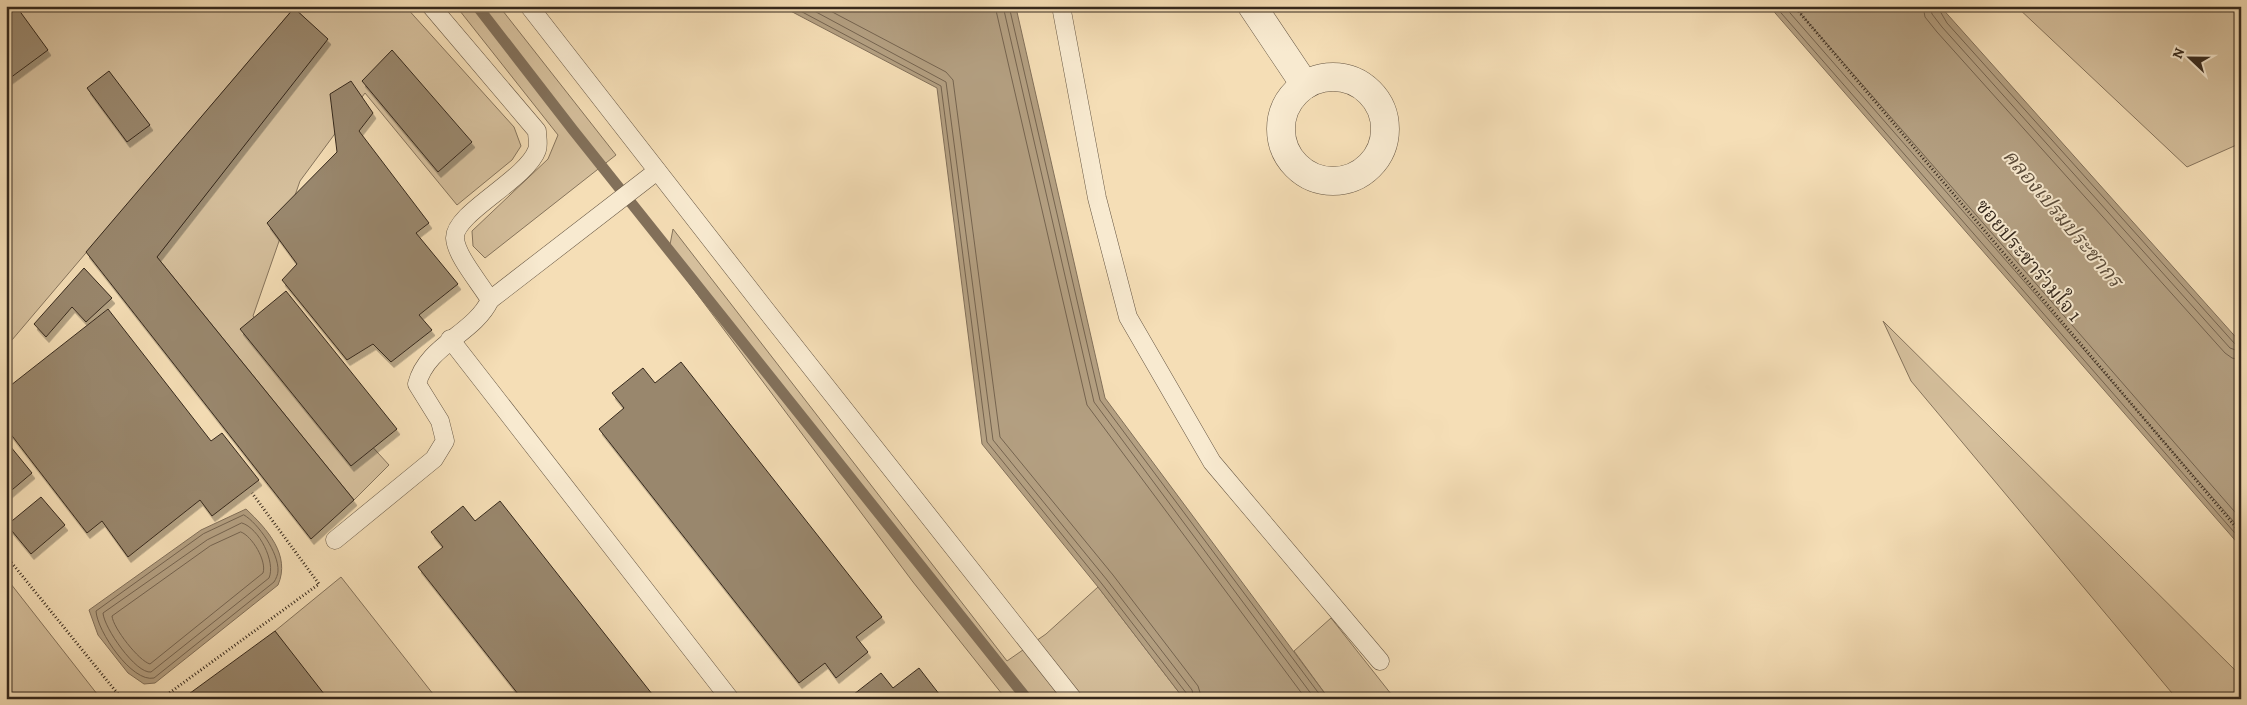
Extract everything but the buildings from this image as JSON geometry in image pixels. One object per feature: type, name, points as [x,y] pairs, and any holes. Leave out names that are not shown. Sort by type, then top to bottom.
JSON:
[{"type":"street","points":[[1252,6],[1305,85]]},
{"type":"lane","points":[[431,6],[537,131],[537,150],[519,175],[463,219],[455,236],[459,253],[480,281],[490,300]]},
{"type":"lane","points":[[529,6],[1073,699]]},
{"type":"lane","points":[[1061,6],[1097,198],[1128,317],[1212,462],[1380,661]]},
{"type":"lane","points":[[335,540],[434,459],[445,441],[440,421],[417,384],[420,370],[450,339],[484,313],[490,300],[657,171]]},
{"type":"lane","points":[[450,339],[730,699]]},
{"type":"path","name":"ซอยประชาร่วมใจ 1","points":[[1794,6],[2241,533]]},
{"type":"path","points":[[161,699],[319,584],[252,493]]},
{"type":"path","points":[[6,566],[11,562],[122,699]]},
{"type":"shaded area","points":[[6,6],[405,6],[514,127],[521,146],[512,160],[457,205],[365,93],[300,181],[253,316],[389,465],[354,500],[157,257],[327,39],[294,8],[6,347]]},
{"type":"shaded area","points":[[456,6],[499,6],[616,155],[485,258],[473,246],[472,231],[548,159],[558,135]]},
{"type":"shaded area","points":[[2016,6],[2241,6],[2241,143],[2187,167]]},
{"type":"shaded area","points":[[673,229],[1007,661],[1046,634],[1098,587],[1184,699],[1006,699],[913,582],[668,255]]},
{"type":"shaded area","points":[[1883,321],[2241,676],[2241,699],[2177,699],[1911,381]]},
{"type":"shaded area","points":[[341,577],[437,699],[322,699],[275,631]]},
{"type":"shaded area","points":[[7,579],[101,699],[6,699]]},
{"type":"shaded area","points":[[1331,618],[1395,699],[1329,699],[1294,651]]},
{"type":"water","points":[[781,6],[1013,6],[1017,12],[1105,398],[1329,699],[1184,699],[1098,587],[982,444],[937,88]]},
{"type":"water","name":"คลองเปรมประชากร","points":[[1769,6],[1940,6],[2241,343],[2241,547]]},
{"type":"water","points":[[246,509],[262,525],[275,543],[281,563],[278,585],[155,683],[144,684],[128,673],[98,635],[89,610],[201,530]]},
{"type":"waterway","points":[[477,6],[573,130],[1027,699]]}]
